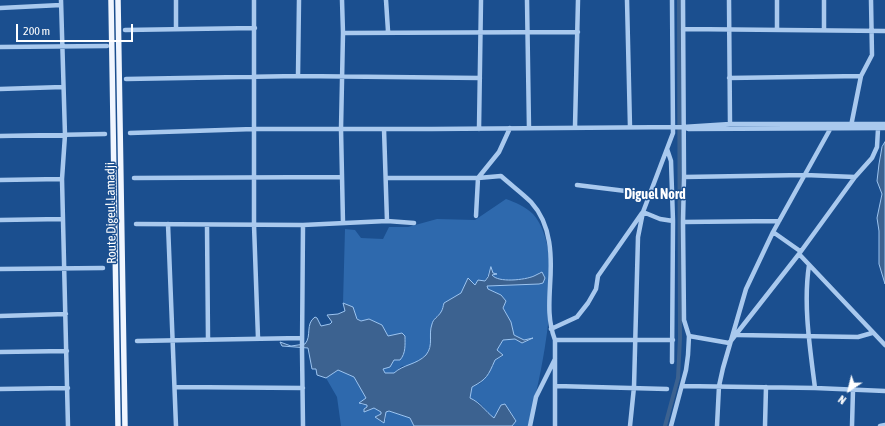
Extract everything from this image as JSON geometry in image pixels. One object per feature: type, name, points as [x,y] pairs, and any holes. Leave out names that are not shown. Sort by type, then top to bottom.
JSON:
[{"type":"main road","points":[[111,0],[118,426]]},
{"type":"main road","name":"Route Digeul Lamadji","points":[[118,0],[125,426]]},
{"type":"street","points":[[176,0],[176,29]]},
{"type":"street","points":[[254,0],[254,224],[258,338]]},
{"type":"street","points":[[298,76],[299,0]]},
{"type":"street","points":[[342,0],[343,32],[341,129],[343,223]]},
{"type":"street","points":[[386,0],[388,31]]},
{"type":"street","points":[[479,129],[481,0]]},
{"type":"street","points":[[527,0],[529,128]]},
{"type":"street","points":[[575,127],[578,0]]},
{"type":"street","points":[[627,0],[630,127]]},
{"type":"street","points":[[671,426],[686,370],[689,336],[684,320],[684,178],[678,127],[672,0]]},
{"type":"street","points":[[630,426],[634,387],[634,340],[638,237],[643,212],[673,133],[678,127],[683,0]]},
{"type":"street","points":[[729,0],[730,124]]},
{"type":"street","points":[[777,0],[777,30]]},
{"type":"street","points":[[824,0],[824,30]]},
{"type":"street","points":[[851,126],[861,76],[872,55],[873,30],[871,0]]},
{"type":"street","points":[[0,8],[61,2],[65,135],[62,179],[68,426]]},
{"type":"street","points":[[125,30],[255,28]]},
{"type":"street","points":[[683,29],[885,31]]},
{"type":"street","points":[[343,32],[578,32]]},
{"type":"street","points":[[0,47],[107,46]]},
{"type":"street","points":[[126,79],[298,76],[480,78]]},
{"type":"street","points":[[729,78],[861,76]]},
{"type":"street","points":[[0,89],[63,87]]},
{"type":"street","points":[[130,133],[254,128],[479,129],[678,127],[730,124],[851,126],[885,124]]},
{"type":"street","points":[[678,127],[696,129],[832,126]]},
{"type":"street","points":[[717,426],[719,386],[729,343],[746,289],[773,232],[832,126]]},
{"type":"street","points":[[851,126],[885,128]]},
{"type":"street","points":[[476,216],[478,178],[499,152],[510,128]]},
{"type":"street","points":[[729,343],[737,335],[800,253],[855,177],[875,153],[878,128]]},
{"type":"street","points":[[384,129],[386,222]]},
{"type":"street","points":[[0,136],[105,134]]},
{"type":"street","points":[[667,149],[671,161],[673,221],[672,362]]},
{"type":"street","points":[[684,178],[805,175],[855,177]]},
{"type":"street","points":[[134,178],[342,176]]},
{"type":"street","points":[[386,178],[478,178],[501,176],[532,203],[545,223],[552,257],[549,304],[551,329],[555,340],[555,426]]},
{"type":"street","points":[[0,180],[62,179]]},
{"type":"street","points":[[578,185],[650,194]]},
{"type":"street","points":[[643,212],[660,219],[673,221]]},
{"type":"street","points":[[551,329],[577,317],[596,289],[598,276],[643,212]]},
{"type":"street","points":[[0,220],[63,219]]},
{"type":"street","points":[[683,222],[779,221]]},
{"type":"street","points":[[136,224],[303,225],[386,222],[414,223]]},
{"type":"street","points":[[168,224],[176,426]]},
{"type":"street","points":[[207,225],[208,338]]},
{"type":"street","points":[[303,225],[303,426]]},
{"type":"street","points":[[773,232],[800,253],[809,265],[885,345]]},
{"type":"street","points":[[809,265],[806,282],[809,336],[815,388]]},
{"type":"street","points":[[0,269],[103,268]]},
{"type":"street","points":[[0,316],[66,314]]},
{"type":"street","points":[[737,335],[858,337],[872,333]]},
{"type":"street","points":[[689,336],[729,343]]},
{"type":"street","points":[[137,341],[208,338],[302,338]]},
{"type":"street","points":[[555,340],[673,340]]},
{"type":"street","points":[[0,352],[67,351]]},
{"type":"street","points":[[530,426],[536,396],[555,359]]},
{"type":"street","points":[[556,386],[667,389]]},
{"type":"street","points":[[682,386],[815,388],[885,391]]},
{"type":"street","points":[[175,387],[303,388]]},
{"type":"street","points":[[765,426],[766,387]]},
{"type":"street","points":[[0,389],[68,388]]},
{"type":"street","points":[[852,426],[853,390]]},
{"type":"street","points":[[880,426],[885,425]]},
{"type":"shaded area","points":[[885,142],[885,284],[879,264],[879,231],[877,218],[882,194],[877,181],[882,147]]},
{"type":"shaded area","points":[[506,199],[520,205],[533,214],[544,233],[549,257],[551,286],[549,317],[545,348],[528,426],[512,426],[516,420],[505,404],[501,405],[493,418],[480,403],[470,398],[472,387],[481,383],[495,360],[503,356],[496,350],[503,340],[515,339],[523,343],[532,339],[524,340],[514,335],[511,322],[503,308],[506,301],[501,295],[488,289],[487,286],[542,283],[540,272],[536,275],[523,279],[508,280],[495,278],[491,275],[496,275],[489,271],[488,277],[485,280],[475,285],[468,278],[461,294],[444,303],[442,311],[431,326],[431,343],[427,354],[413,365],[402,366],[394,373],[385,373],[383,369],[402,333],[388,336],[382,325],[369,319],[361,321],[345,303],[343,303],[345,229],[355,230],[361,238],[383,239],[389,227],[408,227],[437,219],[475,220]]},
{"type":"shaded area","points":[[491,267],[493,273],[497,274],[492,275],[495,278],[506,280],[524,279],[542,272],[545,278],[543,283],[539,284],[487,286],[488,289],[501,295],[506,301],[503,308],[511,322],[514,335],[524,340],[533,338],[522,343],[515,339],[503,340],[497,350],[503,355],[495,360],[489,373],[484,379],[472,387],[470,398],[494,418],[501,405],[505,404],[516,421],[512,426],[414,426],[410,418],[389,411],[386,412],[384,423],[375,417],[381,414],[381,412],[374,408],[364,412],[367,405],[359,403],[366,398],[354,377],[338,370],[326,378],[317,375],[316,369],[312,369],[308,348],[282,346],[280,342],[291,346],[305,344],[312,320],[315,317],[317,318],[321,326],[330,324],[332,322],[327,315],[338,314],[345,311],[343,303],[353,307],[357,319],[361,321],[369,319],[382,325],[388,336],[402,333],[405,336],[405,349],[400,360],[394,360],[390,367],[383,369],[385,373],[394,373],[418,361],[426,355],[430,347],[431,328],[434,319],[443,309],[444,303],[461,293],[468,278],[475,285],[478,280],[485,281]]},
{"type":"shaded area","points":[[338,370],[354,377],[366,398],[361,405],[367,405],[367,411],[374,408],[381,412],[381,414],[375,417],[386,420],[386,411],[389,411],[410,418],[414,426],[341,426],[337,397],[326,378]]},
{"type":"waterway","points":[[665,426],[678,378],[680,338],[679,0]]},
{"type":"district","name":"Diguel Nord","points":[[655,195]]}]
